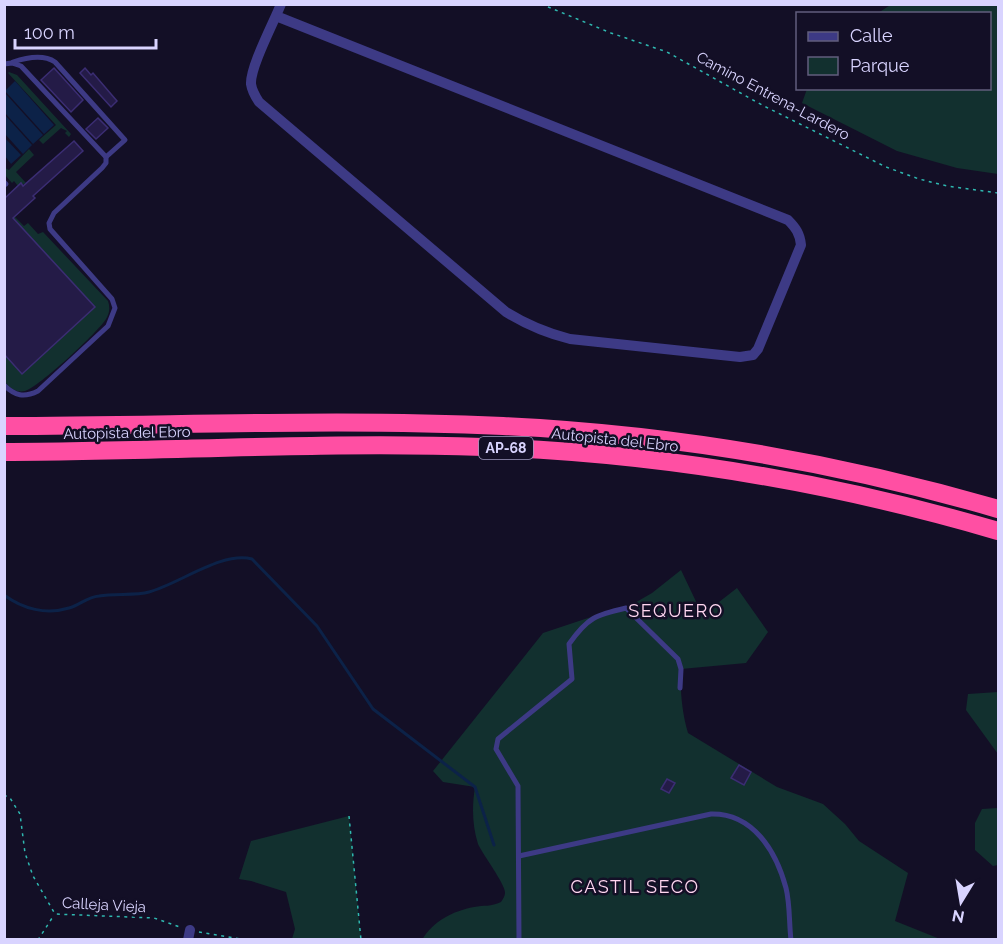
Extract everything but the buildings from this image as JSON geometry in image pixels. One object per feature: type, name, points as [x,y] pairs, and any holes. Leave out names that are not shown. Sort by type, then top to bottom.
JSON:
[{"type":"highway","name":"Autopista del Ebro","points":[[4,426],[422,424],[579,432],[700,444],[799,460],[999,508]]},
{"type":"highway","name":"Autopista del Ebro","points":[[4,452],[402,446],[483,447],[566,452],[646,459],[783,479],[896,504],[999,531]]},
{"type":"street","points":[[276,16],[788,220],[796,228],[801,245],[758,349],[753,355],[740,357],[570,339],[546,333],[506,312],[258,102],[251,87],[251,80],[276,16],[281,4]]},
{"type":"lane","points":[[12,63],[23,58],[49,58],[55,62],[126,140],[106,157]]},
{"type":"lane","points":[[4,63],[21,66],[106,157],[106,163],[102,168],[54,213],[48,223],[50,229],[112,299],[115,308],[114,316],[108,326],[38,391],[20,396],[13,394],[4,385]]},
{"type":"lane","points":[[519,939],[518,786],[496,749],[498,740],[572,680],[569,644],[579,629],[597,615],[626,608],[678,659],[681,669],[680,688]]},
{"type":"lane","points":[[519,856],[711,814],[724,814],[756,830],[778,866],[786,890],[791,939]]},
{"type":"path","name":"Camino Entrena-Lardero","points":[[541,4],[611,33],[668,52],[762,105],[886,167],[947,186],[999,193]]},
{"type":"path","name":"Calleja Vieja","points":[[4,795],[10,798],[20,814],[25,853],[33,876],[55,914],[154,918],[189,935],[246,939]]},
{"type":"path","points":[[349,816],[361,939]]},
{"type":"path","points":[[38,939],[55,914]]},
{"type":"green space","points":[[892,4],[998,5],[998,174],[957,168],[897,151],[802,103],[807,90],[991,90],[991,12],[880,12]]},
{"type":"green space","points":[[9,72],[17,75],[71,134],[69,137],[65,133],[67,131],[61,128],[43,144],[39,140],[56,125]]},
{"type":"green space","points":[[29,149],[34,155],[16,172],[26,183],[18,186],[5,175],[5,168],[9,170]]},
{"type":"green space","points":[[13,215],[24,226],[28,223],[38,234],[43,232],[108,301],[109,307],[106,319],[81,346],[42,380],[25,391],[14,390],[5,382],[5,354],[23,373],[95,307],[11,217]]},
{"type":"green space","points":[[681,570],[701,612],[710,609],[737,588],[768,632],[746,663],[681,669],[682,702],[688,733],[777,787],[823,804],[845,824],[859,841],[908,873],[895,921],[940,939],[422,940],[432,927],[451,914],[478,906],[497,904],[501,902],[505,893],[478,844],[473,816],[475,787],[443,782],[433,771],[543,633],[626,608],[652,593]]},
{"type":"green space","points":[[998,692],[998,754],[966,710],[968,694]]},
{"type":"green space","points":[[998,808],[998,865],[993,866],[975,850],[975,823],[982,809]]},
{"type":"green space","points":[[349,816],[361,939],[292,939],[295,929],[286,892],[239,879],[251,841]]},
{"type":"water","points":[[15,81],[54,125],[44,134],[5,91]]},
{"type":"water","points":[[5,93],[43,135],[33,144],[5,113]]},
{"type":"water","points":[[5,115],[32,145],[23,154],[5,134]]},
{"type":"water","points":[[4,137],[21,155],[11,164],[5,156]]},
{"type":"waterway","points":[[4,595],[27,607],[43,611],[60,610],[95,597],[149,592],[214,564],[240,558],[252,559],[317,626],[373,709],[475,787],[494,845]]},
{"type":"district","name":"SEQUERO","points":[[676,610]]},
{"type":"district","name":"CASTIL SECO","points":[[635,886]]}]
